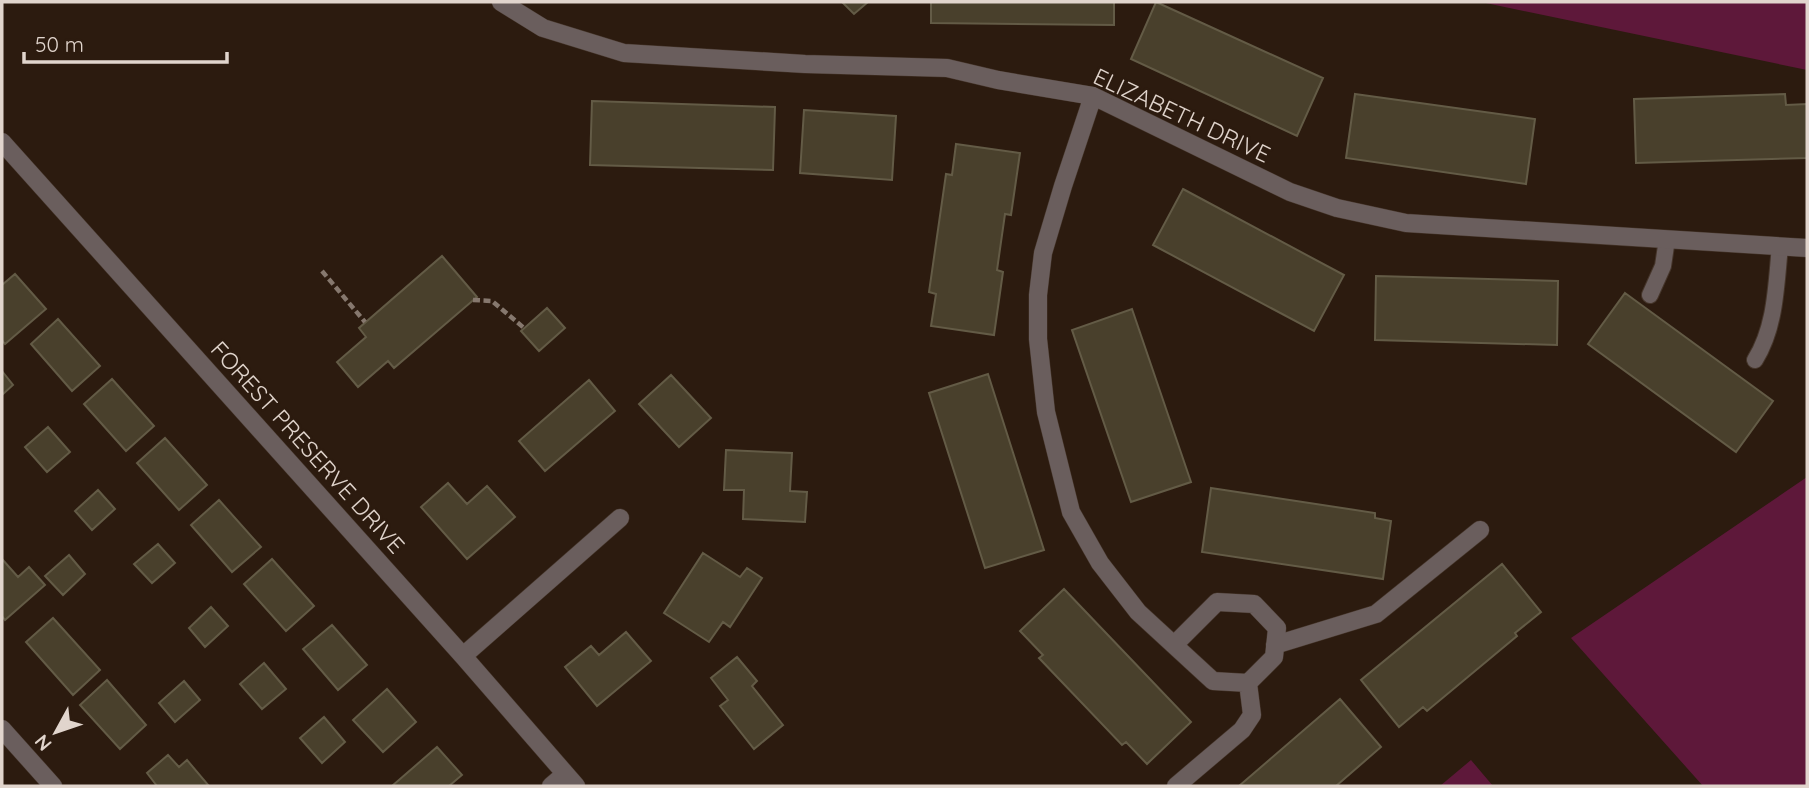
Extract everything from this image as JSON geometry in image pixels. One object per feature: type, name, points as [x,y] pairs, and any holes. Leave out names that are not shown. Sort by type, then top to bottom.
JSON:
[{"type":"street","name":"ELIZABETH DRIVE","points":[[500,2],[543,28],[624,53],[805,64],[947,68],[998,80],[1093,96],[1290,192],[1337,208],[1406,223],[1807,247]]},
{"type":"street","points":[[1093,96],[1043,253],[1038,295],[1038,339],[1046,412],[1071,512],[1100,563],[1138,612],[1213,681],[1248,683],[1274,657],[1277,628],[1254,604],[1217,602],[1174,645]]},
{"type":"street","name":"FOREST PRESERVE DRIVE","points":[[2,142],[571,780]]},
{"type":"street","points":[[463,656],[620,518]]},
{"type":"street","points":[[1275,645],[1377,614],[1479,530]]},
{"type":"street","points":[[1176,786],[1242,730],[1252,715],[1248,683]]},
{"type":"street","points":[[2,729],[53,786]]},
{"type":"street","points":[[551,786],[571,780]]},
{"type":"lane","points":[[1650,295],[1663,266],[1667,239]]},
{"type":"lane","points":[[1755,360],[1770,329],[1780,246]]},
{"type":"path","points":[[322,271],[365,322]]},
{"type":"path","points":[[473,300],[492,301],[524,328]]},
{"type":"shaded area","points":[[1481,2],[1807,2],[1807,70]]},
{"type":"shaded area","points":[[1807,477],[1807,786],[1703,786],[1571,638]]},
{"type":"shaded area","points":[[1471,760],[1493,786],[1440,786]]},
{"type":"building","points":[[842,2],[868,2],[854,14]]},
{"type":"building","points":[[931,2],[1114,2],[1114,25],[931,23]]},
{"type":"building","points":[[1156,2],[1323,78],[1297,136],[1131,59]]},
{"type":"building","points":[[1355,94],[1535,119],[1526,184],[1346,158]]},
{"type":"building","points":[[1785,94],[1786,105],[1807,104],[1807,158],[1636,163],[1634,99]]},
{"type":"building","points":[[592,101],[775,107],[773,170],[590,165]]},
{"type":"building","points":[[804,110],[896,116],[892,180],[800,173]]},
{"type":"building","points":[[956,144],[1020,153],[1011,215],[1005,214],[997,270],[1003,272],[994,335],[931,326],[936,294],[929,292],[946,174],[952,175]]},
{"type":"building","points":[[1183,189],[1344,275],[1314,331],[1153,245]]},
{"type":"building","points":[[442,256],[477,297],[394,368],[388,361],[358,387],[337,362],[366,337],[359,328]]},
{"type":"building","points":[[15,274],[46,309],[5,344],[2,340],[2,285]]},
{"type":"building","points":[[1376,276],[1558,281],[1557,345],[1375,340]]},
{"type":"building","points":[[1625,293],[1773,401],[1736,452],[1588,344]]},
{"type":"building","points":[[547,308],[565,328],[539,351],[521,331]]},
{"type":"building","points":[[1132,309],[1191,482],[1131,502],[1072,330]]},
{"type":"building","points":[[58,319],[100,366],[72,391],[31,344]]},
{"type":"building","points":[[2,371],[13,385],[2,395]]},
{"type":"building","points":[[988,374],[1044,550],[985,568],[929,393]]},
{"type":"building","points":[[671,375],[711,418],[679,447],[639,404]]},
{"type":"building","points":[[112,379],[154,426],[126,451],[84,404]]},
{"type":"building","points":[[589,380],[615,411],[545,471],[519,441]]},
{"type":"building","points":[[48,427],[70,452],[47,472],[25,447]]},
{"type":"building","points":[[165,438],[207,485],[179,510],[137,463]]},
{"type":"building","points":[[726,450],[792,453],[790,491],[807,492],[805,522],[743,519],[744,490],[724,490]]},
{"type":"building","points":[[448,483],[467,504],[487,486],[515,517],[467,559],[421,507]]},
{"type":"building","points":[[1211,488],[1375,513],[1375,518],[1391,521],[1383,579],[1202,552]]},
{"type":"building","points":[[98,490],[115,509],[92,530],[75,511]]},
{"type":"building","points":[[219,500],[261,547],[232,572],[191,525]]},
{"type":"building","points":[[158,544],[175,563],[152,583],[134,564]]},
{"type":"building","points":[[703,553],[740,577],[747,568],[762,578],[730,627],[723,622],[709,642],[664,613]]},
{"type":"building","points":[[69,555],[85,574],[63,595],[45,576]]},
{"type":"building","points":[[2,559],[18,577],[29,567],[45,585],[5,620],[2,616]]},
{"type":"building","points":[[272,559],[314,606],[286,631],[244,584]]},
{"type":"building","points":[[1502,564],[1541,612],[1515,633],[1517,636],[1427,711],[1423,707],[1399,727],[1361,680]]},
{"type":"building","points":[[1064,589],[1191,722],[1147,764],[1126,742],[1122,745],[1039,658],[1043,655],[1020,631]]},
{"type":"building","points":[[211,607],[228,626],[205,647],[189,628]]},
{"type":"building","points":[[53,618],[100,670],[73,695],[26,642]]},
{"type":"building","points":[[332,625],[367,665],[338,690],[303,649]]},
{"type":"building","points":[[626,632],[651,661],[597,706],[565,667],[591,646],[599,655]]},
{"type":"building","points":[[737,657],[757,681],[752,686],[783,725],[754,749],[720,706],[728,700],[711,678]]},
{"type":"building","points":[[264,663],[286,689],[262,709],[240,684]]},
{"type":"building","points":[[107,680],[146,725],[120,749],[80,705]]},
{"type":"building","points":[[184,681],[200,700],[175,722],[159,703]]},
{"type":"building","points":[[387,689],[416,722],[383,752],[353,720]]},
{"type":"building","points":[[1340,699],[1381,747],[1336,786],[1239,786]]},
{"type":"building","points":[[324,717],[345,742],[322,763],[300,738]]},
{"type":"building","points":[[437,747],[462,775],[449,786],[392,786]]},
{"type":"building","points":[[168,755],[179,767],[187,760],[209,786],[157,786],[147,773]]}]
